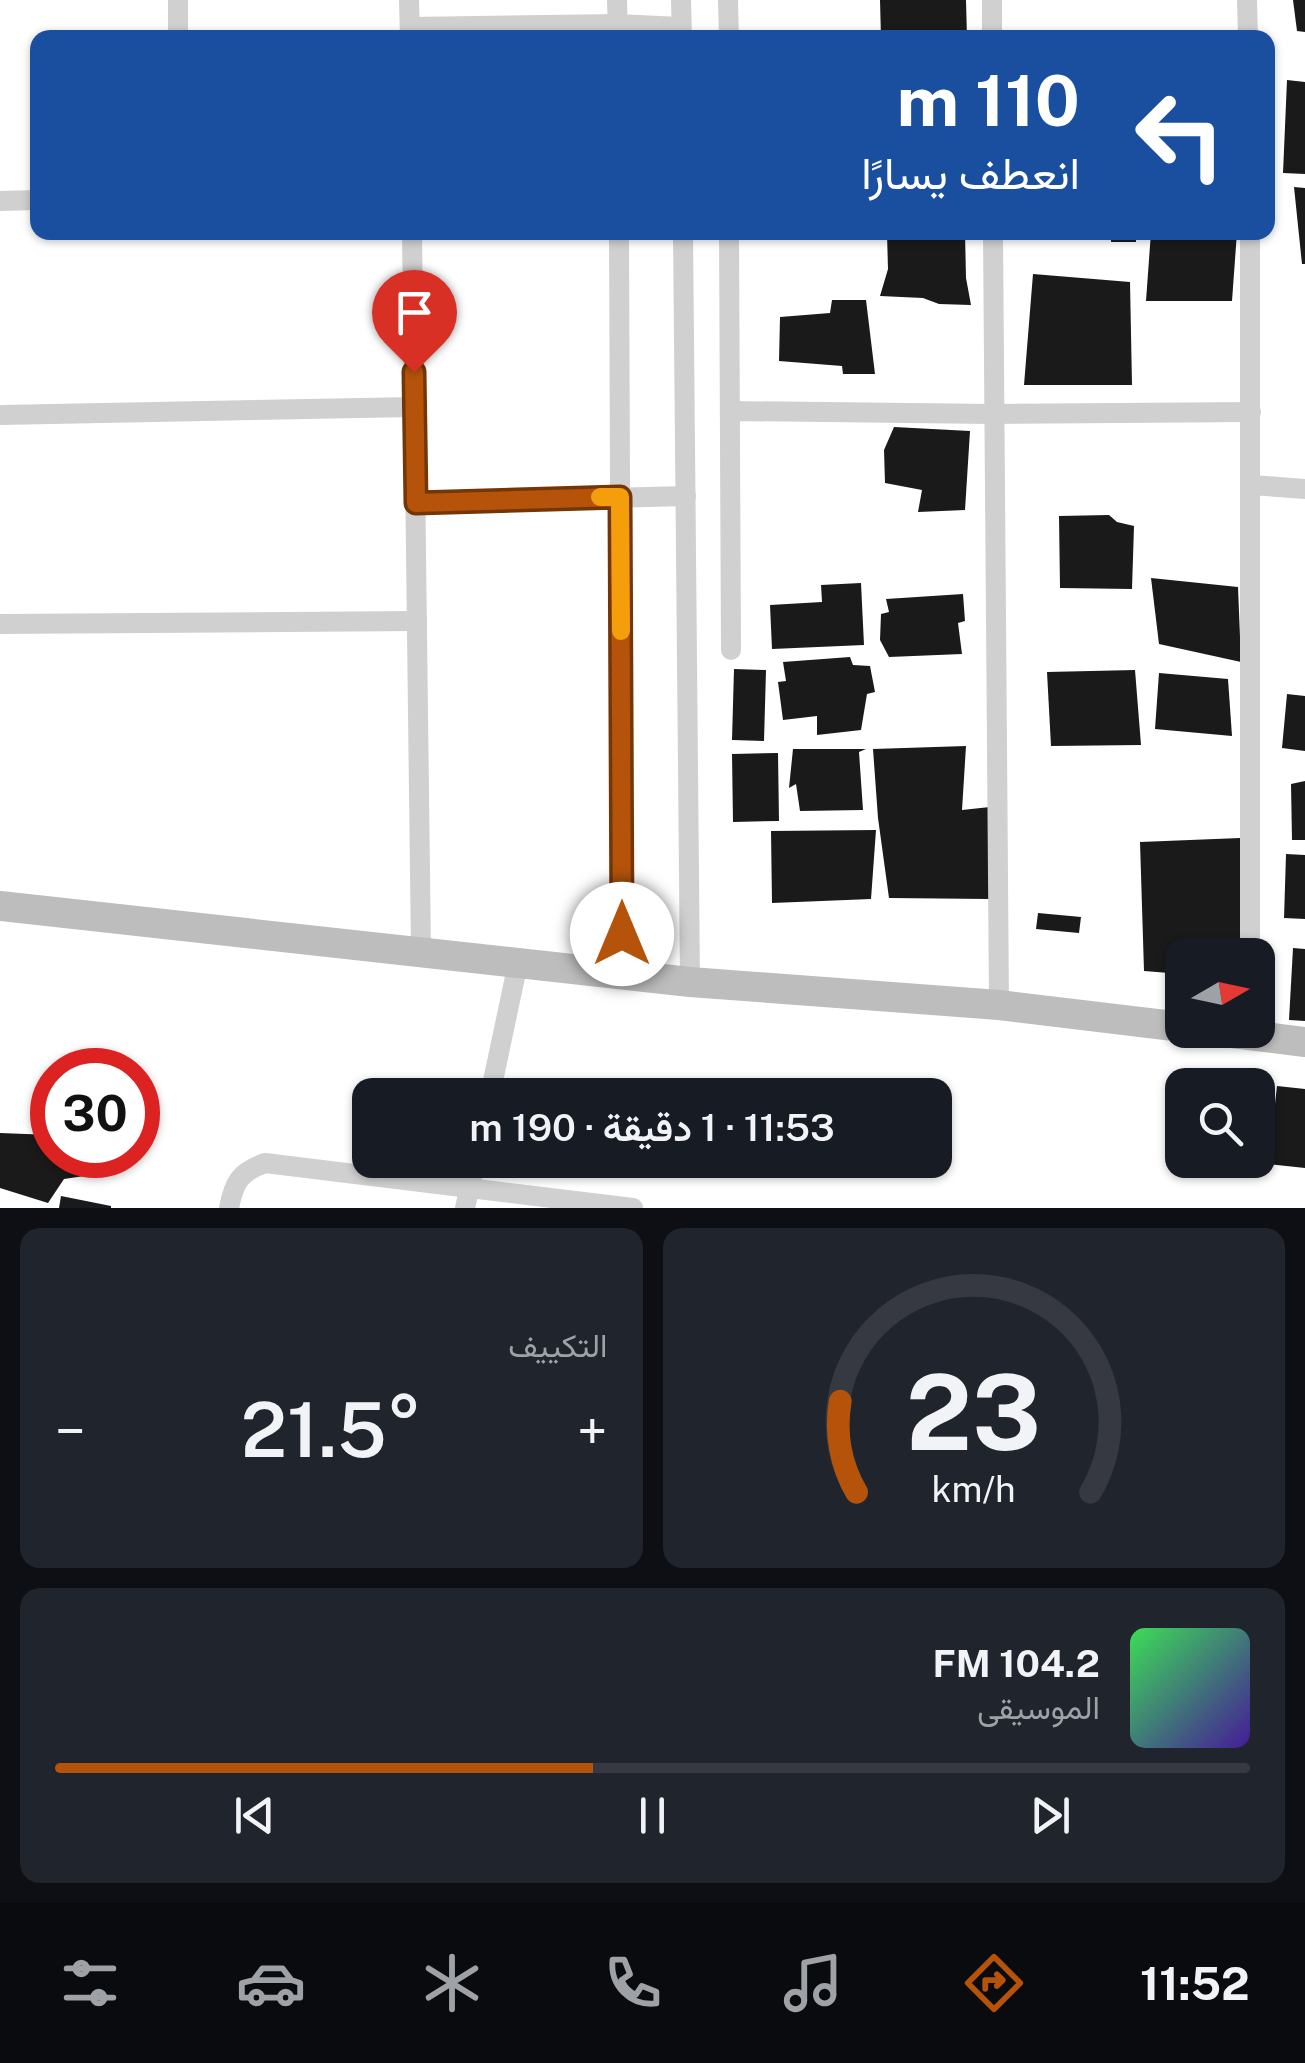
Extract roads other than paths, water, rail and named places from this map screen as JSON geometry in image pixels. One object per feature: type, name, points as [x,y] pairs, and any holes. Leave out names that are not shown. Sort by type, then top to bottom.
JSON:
[{"type":"street","points":[[178,0],[178,30]]},
{"type":"street","points":[[409,0],[410,30]]},
{"type":"street","points":[[617,0],[618,30]]},
{"type":"street","points":[[681,0],[682,30]]},
{"type":"street","points":[[728,0],[728,30]]},
{"type":"street","points":[[992,0],[992,30]]},
{"type":"street","points":[[1247,0],[1248,30]]},
{"type":"street","points":[[0,201],[30,200]]},
{"type":"street","points":[[412,240],[422,952]]},
{"type":"street","points":[[618,240],[622,974]]},
{"type":"street","points":[[684,240],[690,982]]},
{"type":"street","points":[[730,240],[730,650]]},
{"type":"street","points":[[993,240],[999,1006]]},
{"type":"street","points":[[1250,240],[1250,938]]},
{"type":"street","points":[[0,415],[414,407]]},
{"type":"street","points":[[730,411],[1252,412]]},
{"type":"street","points":[[1252,484],[1305,489]]},
{"type":"street","points":[[416,503],[686,496]]},
{"type":"street","points":[[0,624],[417,621]]},
{"type":"street","points":[[0,906],[690,982],[999,1006],[1165,1025]]},
{"type":"street","points":[[494,1078],[518,963]]},
{"type":"street","points":[[1275,1037],[1305,1042]]},
{"type":"street","points":[[229,1208],[232,1193],[246,1170],[265,1163],[468,1198],[633,1208]]}]
